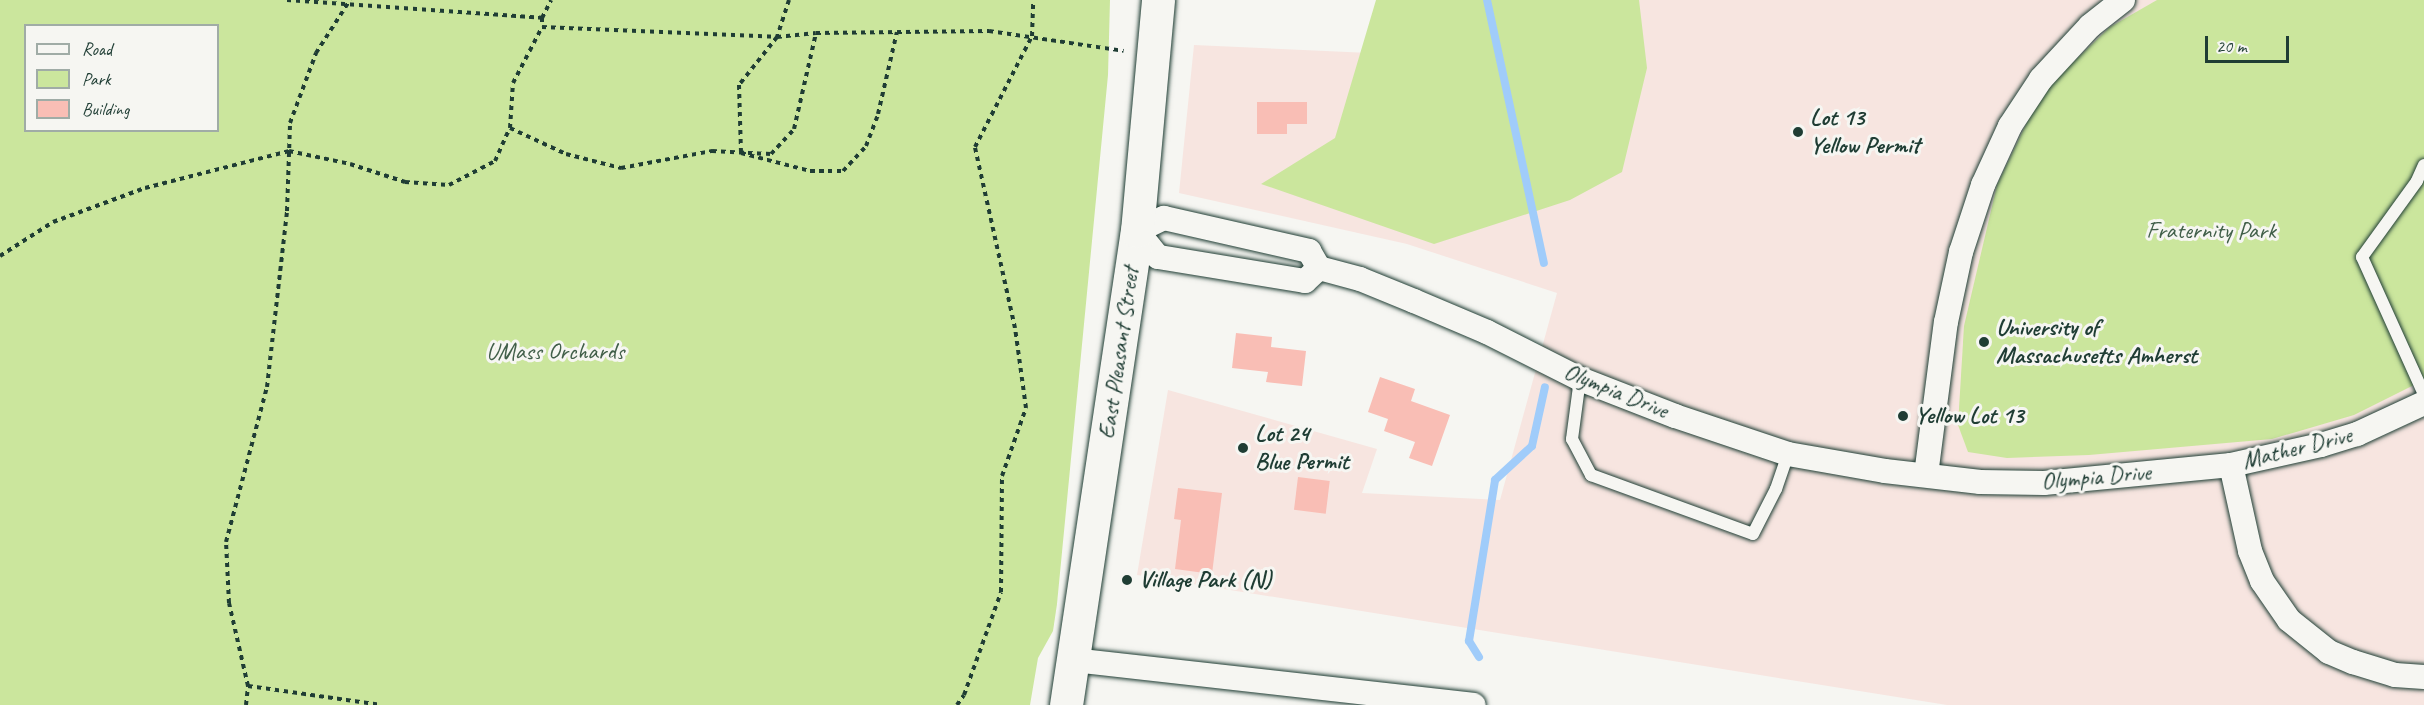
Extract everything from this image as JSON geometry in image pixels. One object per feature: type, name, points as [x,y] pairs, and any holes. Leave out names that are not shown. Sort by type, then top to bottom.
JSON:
[{"type":"main road","name":"East Pleasant Street","points":[[1066,705],[1137,231],[1155,56],[1158,0]]},
{"type":"street","points":[[1926,475],[1946,322],[1961,252],[1983,185],[2010,126],[2041,79],[2090,26],[2123,0]]},
{"type":"street","points":[[1164,218],[1310,250],[1319,268],[1305,281],[1158,256],[1137,231],[1164,218]]},
{"type":"street","name":"Olympia Drive","points":[[1319,268],[1360,279],[1477,327],[1580,379],[1675,416],[1788,454],[1840,465],[1980,482],[2044,483],[2231,465]]},
{"type":"street","name":"Mather Drive","points":[[2424,403],[2394,419],[2321,446],[2231,465],[2250,551],[2262,581],[2289,620],[2329,652],[2395,675],[2424,677]]},
{"type":"street","points":[[1073,660],[1473,705]]},
{"type":"lane","points":[[2424,165],[2417,181],[2362,256],[2424,394]]},
{"type":"lane","points":[[1580,379],[1572,440],[1591,475],[1753,534],[1776,489],[1788,454]]},
{"type":"path","points":[[286,0],[350,2],[542,18]]},
{"type":"path","points":[[0,256],[53,222],[145,188],[289,151],[350,164],[405,182],[449,185],[495,161],[510,128],[513,83],[542,27],[542,18],[551,0]]},
{"type":"path","points":[[741,153],[739,85],[777,37],[789,0]]},
{"type":"path","points":[[957,705],[964,695],[1000,592],[1002,476],[1026,408],[1015,328],[975,147],[1032,36],[1033,0]]},
{"type":"path","points":[[246,705],[248,686],[229,603],[226,542],[267,387],[287,211],[290,123],[316,53],[350,2]]},
{"type":"path","points":[[542,27],[777,37],[816,33],[989,32],[1032,36],[1155,56]]},
{"type":"path","points":[[741,153],[810,171],[843,171],[866,146],[878,114],[897,32]]},
{"type":"path","points":[[510,128],[566,154],[621,168],[712,151],[771,154],[794,129],[816,33]]},
{"type":"path","points":[[248,686],[382,705]]},
{"type":"shaded area","name":"University of Massachusetts Amherst","points":[[1460,0],[2424,0],[2424,705],[1947,705],[1137,575],[1168,390],[1377,449],[1362,493],[1500,500],[1557,293],[1407,244],[1179,193],[1194,45],[1458,57]]},
{"type":"green space","name":"UMass Orchards","points":[[0,0],[1110,0],[1108,75],[1057,604],[1053,631],[1038,658],[1030,705],[0,705]]},
{"type":"green space","points":[[1376,0],[1639,0],[1647,68],[1622,172],[1570,200],[1434,244],[1261,184],[1335,138]]},
{"type":"green space","name":"Fraternity Park","points":[[2157,0],[2424,0],[2424,380],[2354,415],[2272,439],[2089,455],[2007,458],[1968,452],[1958,425],[1964,326],[1997,185],[2041,93],[2110,27]]},
{"type":"building","points":[[1257,102],[1307,102],[1307,124],[1287,124],[1287,134],[1257,134]]},
{"type":"building","points":[[1236,333],[1272,337],[1271,347],[1306,351],[1302,386],[1266,382],[1268,372],[1232,368]]},
{"type":"building","points":[[1380,377],[1415,389],[1411,401],[1450,415],[1432,466],[1409,458],[1415,442],[1384,431],[1388,419],[1368,412]]},
{"type":"building","points":[[1298,477],[1330,481],[1326,514],[1294,510]]},
{"type":"building","points":[[1178,488],[1222,493],[1212,574],[1175,569],[1181,520],[1174,519]]},
{"type":"waterway","points":[[1487,0],[1544,263]]},
{"type":"waterway","points":[[1479,657],[1469,641],[1495,480],[1532,446],[1545,387]]},
{"type":"place","name":"Lot 13 Yellow Permit","points":[[1798,132]]},
{"type":"place","name":"University of Massachusetts Amherst","points":[[1984,342]]},
{"type":"place","name":"Yellow Lot 13","points":[[1903,416]]},
{"type":"place","name":"Lot 24 Blue Permit","points":[[1243,448]]},
{"type":"place","name":"Village Park (N)","points":[[1127,580]]}]
